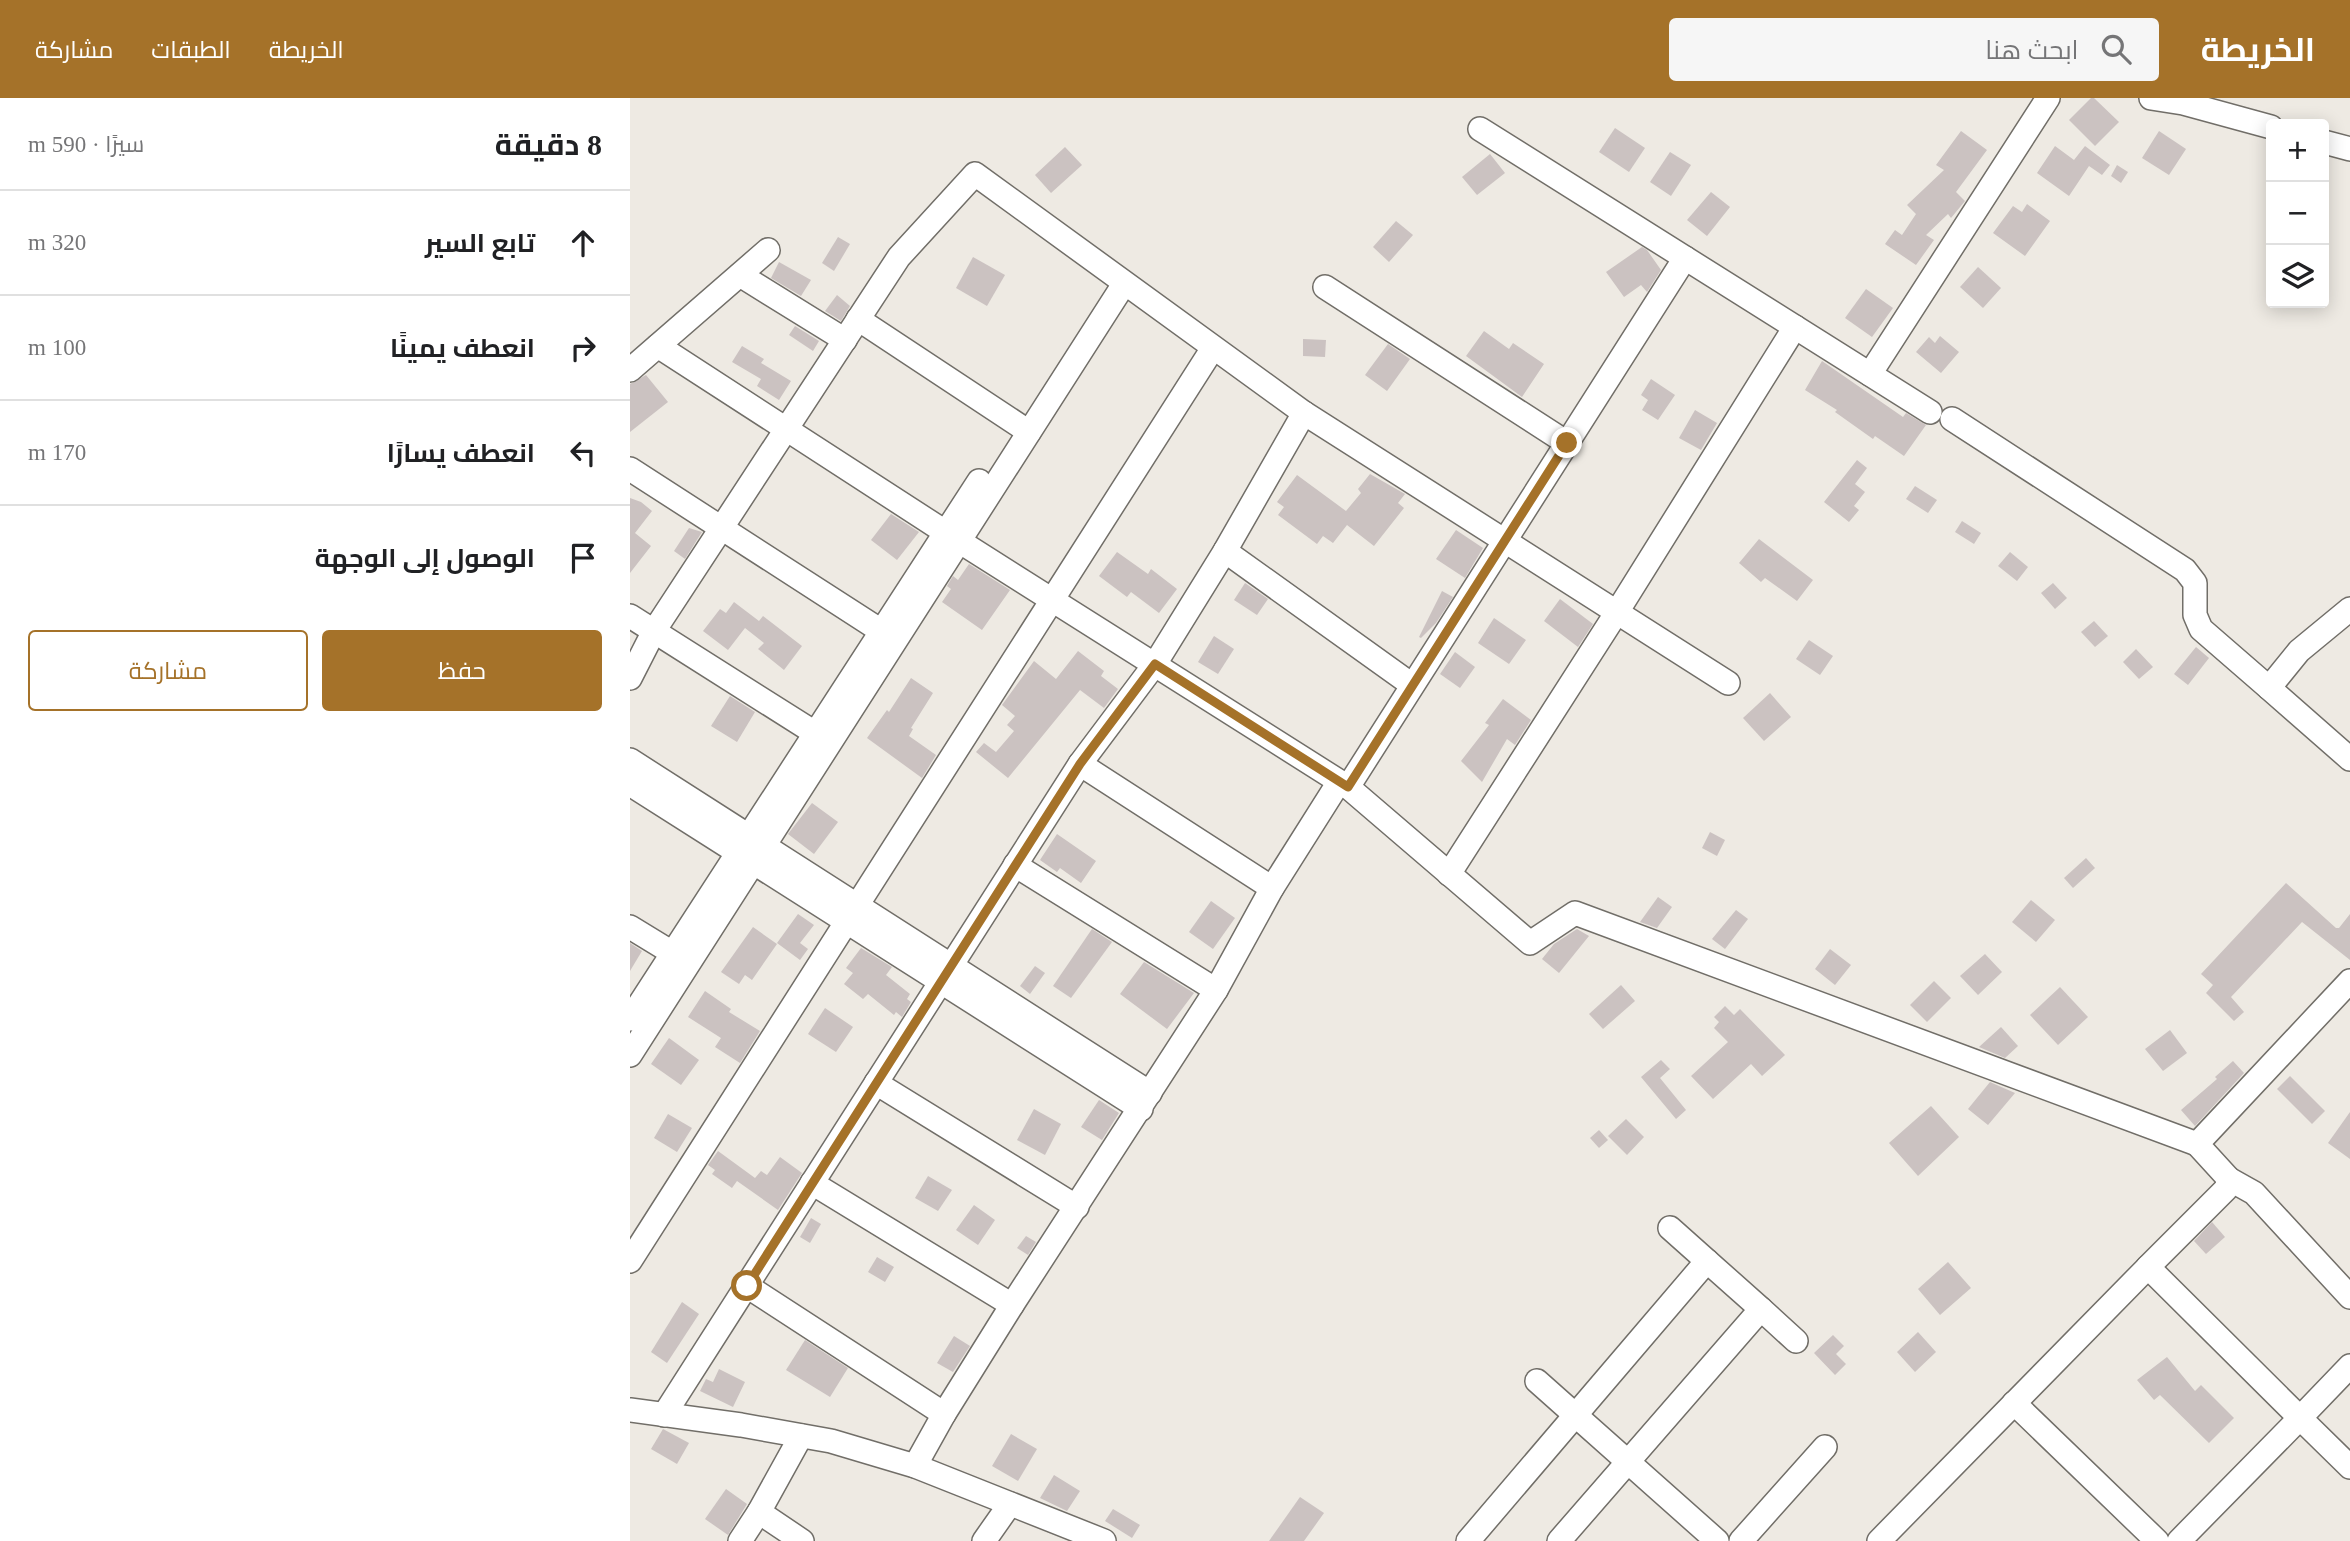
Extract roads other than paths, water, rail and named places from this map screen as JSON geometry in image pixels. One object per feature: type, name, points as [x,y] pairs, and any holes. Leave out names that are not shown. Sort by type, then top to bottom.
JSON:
[{"type":"street","points":[[1870,374],[2048,98]]},
{"type":"street","points":[[2151,98],[2183,103],[2266,126]]},
{"type":"street","points":[[1480,129],[2185,570],[2195,583],[2195,615],[2201,629],[2350,759]]},
{"type":"street","points":[[2329,143],[2350,149]]},
{"type":"street","points":[[630,678],[654,631],[899,257],[975,174],[1304,413],[1728,683]]},
{"type":"street","points":[[630,370],[768,250]]},
{"type":"street","points":[[915,1466],[1012,1305],[1216,990],[1272,888],[1412,685],[1685,258]]},
{"type":"street","points":[[740,275],[845,341]]},
{"type":"street","points":[[630,1055],[681,958],[1118,279]]},
{"type":"street","points":[[1325,287],[1567,443]]},
{"type":"street","points":[[858,319],[1023,428]]},
{"type":"street","points":[[1449,874],[1618,612],[1796,327]]},
{"type":"street","points":[[658,346],[1343,784],[1530,943],[1575,913],[2197,1144],[2229,1179],[2254,1193],[2350,1297]]},
{"type":"street","points":[[630,1261],[1054,601],[1213,348]]},
{"type":"street","points":[[664,1415],[1080,764],[1155,664],[1225,551],[1304,413]]},
{"type":"street","points":[[630,470],[888,636]]},
{"type":"street","points":[[1225,551],[1412,685]]},
{"type":"street","points":[[2269,688],[2299,651],[2350,609]]},
{"type":"street","points":[[630,617],[822,738]]},
{"type":"street","points":[[630,760],[750,849]]},
{"type":"street","points":[[1080,764],[1272,888]]},
{"type":"street","points":[[630,783],[750,849],[1145,1101]]},
{"type":"street","points":[[1016,865],[1216,990]]},
{"type":"street","points":[[630,927],[681,958]]},
{"type":"street","points":[[630,1020],[681,958]]},
{"type":"street","points":[[2197,1144],[2350,981]]},
{"type":"street","points":[[876,1083],[1077,1207]]},
{"type":"street","points":[[1879,1541],[2226,1189],[2229,1179]]},
{"type":"street","points":[[812,1183],[1012,1305]]},
{"type":"street","points":[[1670,1228],[1796,1341]]},
{"type":"street","points":[[1468,1541],[1707,1261]]},
{"type":"street","points":[[2148,1267],[2350,1467]]},
{"type":"street","points":[[747,1286],[944,1414]]},
{"type":"street","points":[[1559,1541],[1761,1309]]},
{"type":"street","points":[[2179,1541],[2350,1366]]},
{"type":"street","points":[[1537,1381],[1717,1541]]},
{"type":"street","points":[[2014,1403],[2157,1541]]},
{"type":"street","points":[[630,1410],[831,1441],[915,1466],[1104,1541]]},
{"type":"street","points":[[740,1541],[801,1436]]},
{"type":"street","points":[[1741,1541],[1825,1447]]},
{"type":"street","points":[[984,1541],[1010,1504]]},
{"type":"street","points":[[759,1512],[802,1541]]}]
